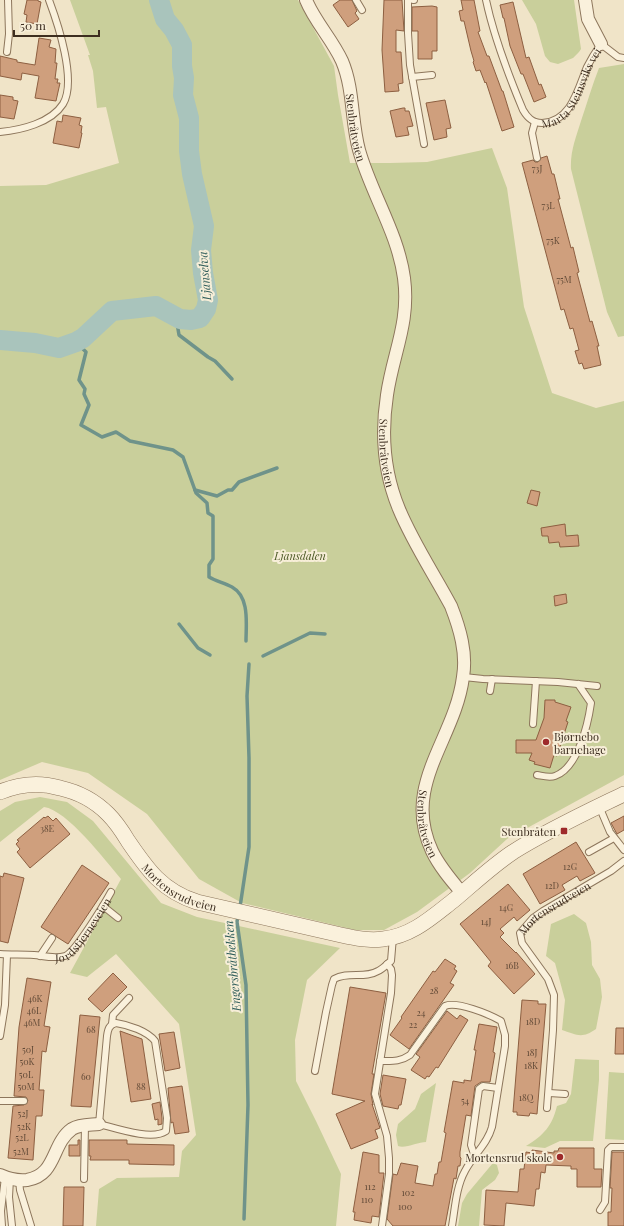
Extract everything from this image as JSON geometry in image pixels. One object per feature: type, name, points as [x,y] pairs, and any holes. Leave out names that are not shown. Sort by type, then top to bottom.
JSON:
[{"type":"street","name":"Stenbråtveien","points":[[306,0],[312,13],[334,46],[347,73],[359,150],[402,266],[405,290],[405,312],[400,342],[387,394],[384,422],[385,458],[390,483],[400,511],[438,581],[457,623],[464,653],[464,677],[461,690],[452,721],[428,775],[422,812],[432,852],[462,893]]},
{"type":"street","name":"Marta Steinsviks vei","points":[[585,0],[588,19],[601,44]]},
{"type":"street","name":"Mortensrudveien","points":[[0,792],[23,785],[44,785],[64,789],[83,796],[108,814],[153,875],[176,894],[197,902],[368,940],[393,938],[417,928],[434,916],[501,861],[522,847],[624,794]]},
{"type":"street","points":[[8,1178],[30,1179],[43,1174],[50,1164],[60,1142],[67,1133],[72,1129],[85,1125],[99,1124]]},
{"type":"lane","points":[[7,52],[9,34],[8,0]]},
{"type":"lane","points":[[0,132],[12,131],[35,124],[51,116],[64,103],[68,83],[65,50],[59,26],[49,0]]},
{"type":"lane","points":[[356,0],[362,10]]},
{"type":"lane","points":[[408,0],[409,48],[412,77],[424,144]]},
{"type":"lane","name":"Marta Steinsviks vei","points":[[486,0],[495,36],[514,88],[526,116],[535,122],[546,123],[554,120],[569,108],[579,90],[589,63],[601,44]]},
{"type":"lane","points":[[601,44],[618,57],[624,58]]},
{"type":"lane","points":[[412,77],[432,75]]},
{"type":"lane","name":"Marta Steinsviks vei","points":[[535,122],[532,134],[537,158]]},
{"type":"lane","points":[[464,677],[596,686]]},
{"type":"lane","points":[[490,691],[492,679]]},
{"type":"lane","points":[[533,724],[536,681]]},
{"type":"lane","points":[[537,775],[548,777],[562,773],[577,752],[588,720],[591,703],[578,684]]},
{"type":"lane","points":[[600,806],[608,827],[614,838],[624,850]]},
{"type":"lane","points":[[589,852],[614,838]]},
{"type":"lane","name":"Mortensrudveien","points":[[547,1108],[554,995],[548,979],[522,943],[520,933],[533,918],[543,911],[611,871],[624,861]]},
{"type":"lane","name":"Jordstjerneveien","points":[[0,954],[59,957],[66,956],[71,953],[104,906],[111,892]]},
{"type":"lane","points":[[104,906],[118,918]]},
{"type":"lane","points":[[40,956],[52,938]]},
{"type":"lane","points":[[315,1071],[334,979],[345,975],[370,974],[377,972],[390,960],[393,938]]},
{"type":"lane","points":[[0,1036],[5,1005],[8,955]]},
{"type":"lane","points":[[382,1226],[389,1174],[389,1158],[387,1136],[374,1094],[391,993],[392,975],[391,969],[387,964]]},
{"type":"lane","points":[[112,1024],[123,1024],[150,1036],[155,1042],[167,1118],[166,1131],[162,1134],[146,1135],[99,1124],[108,1028],[112,1024],[113,1015],[129,998]]},
{"type":"lane","points":[[380,1061],[397,1062],[410,1055],[445,1006],[452,1004],[501,1021],[505,1035],[505,1046],[490,1135],[464,1173],[452,1226]]},
{"type":"lane","points":[[475,1157],[471,1145],[480,1089],[483,1086],[498,1088]]},
{"type":"lane","points":[[549,1093],[565,1094]]},
{"type":"lane","points":[[0,1101],[24,1102]]},
{"type":"lane","points":[[84,1179],[85,1125]]},
{"type":"lane","points":[[600,1210],[605,1202],[608,1150],[610,1147],[624,1147]]},
{"type":"lane","points":[[2,1226],[1,1211],[8,1178]]},
{"type":"lane","points":[[8,1178],[12,1226]]},
{"type":"lane","points":[[8,1178],[20,1190],[31,1226]]},
{"type":"green space","name":"Ljansdalen","points":[[70,0],[298,0],[334,66],[350,163],[427,162],[492,148],[507,188],[524,307],[552,393],[596,408],[624,401],[624,775],[507,839],[470,873],[417,912],[384,930],[355,930],[242,903],[199,879],[147,814],[88,773],[42,762],[0,780],[0,186],[46,185],[119,163],[106,107],[97,108],[93,71],[88,55],[90,55]]},
{"type":"green space","points":[[522,0],[574,0],[581,49],[573,58],[558,64],[550,62],[545,56],[536,24]]},
{"type":"green space","points":[[624,64],[624,336],[618,337],[607,312],[571,169],[571,163],[575,139],[599,68]]},
{"type":"green space","points":[[40,797],[67,802],[93,821],[161,903],[197,917],[340,948],[307,980],[295,1040],[296,1081],[341,1174],[336,1226],[96,1226],[99,1189],[117,1178],[179,1177],[182,1151],[196,1135],[179,1024],[116,954],[87,977],[70,973],[121,879],[74,826],[53,810],[44,807],[0,842],[0,811],[15,802]]},
{"type":"green space","points":[[574,914],[586,923],[591,942],[592,965],[600,979],[602,997],[596,1029],[583,1035],[576,1035],[562,1030],[565,1000],[555,963],[546,956],[551,924]]},
{"type":"green space","points":[[575,1059],[599,1060],[599,1080],[593,1141],[560,1141],[545,1148],[526,1146],[538,1138],[550,1125],[557,1106],[566,1103],[571,1094]]},
{"type":"green space","points":[[609,1072],[624,1073],[624,1140],[605,1139]]},
{"type":"green space","points":[[436,1083],[426,1142],[404,1147],[398,1146],[396,1135],[398,1124],[415,1109],[421,1094]]},
{"type":"green space","points":[[493,1163],[497,1165],[499,1173],[495,1180],[482,1190],[479,1226],[458,1226],[462,1203],[467,1194]]},
{"type":"building","points":[[27,0],[38,0],[41,2],[37,24],[26,22],[27,15],[24,14]]},
{"type":"building","points":[[340,0],[352,0],[357,11],[355,13],[359,19],[348,27],[333,5]]},
{"type":"building","points":[[384,0],[402,0],[404,31],[396,30],[396,52],[401,52],[403,83],[398,84],[399,91],[385,92],[382,50]]},
{"type":"building","points":[[461,0],[474,0],[480,31],[478,32],[503,91],[514,127],[502,131],[486,82],[485,83],[480,70],[476,71],[464,21],[461,21],[459,11],[463,10]]},
{"type":"building","points":[[513,2],[526,58],[529,57],[539,85],[541,84],[546,97],[534,102],[510,46],[500,5]]},
{"type":"building","points":[[412,7],[437,7],[437,51],[432,51],[432,59],[418,59],[418,31],[412,31]]},
{"type":"building","points":[[39,38],[51,40],[49,47],[56,49],[55,63],[57,63],[55,79],[58,79],[57,83],[60,83],[56,101],[35,98],[39,76],[22,73],[21,80],[0,76],[0,56],[17,60],[17,62],[35,65]]},
{"type":"building","points":[[0,95],[13,97],[13,100],[18,101],[14,119],[0,117]]},
{"type":"building","points":[[445,100],[451,128],[446,129],[447,137],[434,140],[426,103]]},
{"type":"building","points":[[405,108],[405,111],[409,111],[413,126],[407,127],[409,135],[396,137],[390,111]]},
{"type":"building","points":[[63,115],[81,118],[79,125],[82,126],[82,133],[79,148],[53,143],[57,121],[62,122]]},
{"type":"building","points":[[547,156],[552,174],[554,174],[560,199],[558,199],[571,248],[573,247],[579,272],[577,273],[590,322],[592,321],[599,346],[597,346],[601,365],[584,369],[582,363],[579,364],[575,351],[579,350],[573,328],[570,329],[564,309],[561,310],[522,163],[533,160],[538,162],[541,158]]},
{"type":"building","points":[[531,490],[540,492],[537,506],[527,503]]},
{"type":"building","points":[[565,524],[566,536],[578,535],[579,546],[560,547],[559,542],[549,543],[548,536],[542,536],[541,528]]},
{"type":"building","points":[[566,594],[567,603],[555,606],[554,596]]},
{"type":"building","points":[[545,700],[555,700],[555,702],[571,707],[566,721],[568,722],[557,756],[554,755],[550,768],[534,764],[535,762],[529,760],[532,753],[516,753],[516,740],[536,740],[544,718]]},
{"type":"building","points":[[48,816],[53,821],[56,818],[70,834],[30,868],[17,852],[20,849],[16,844],[19,841],[17,840],[44,817],[45,818]]},
{"type":"building","points":[[624,816],[624,830],[617,834],[611,823]]},
{"type":"building","points":[[576,842],[595,873],[580,881],[577,876],[562,885],[565,890],[540,904],[523,874]]},
{"type":"building","points":[[82,865],[109,883],[68,944],[41,927]]},
{"type":"building","points":[[4,873],[24,878],[8,943],[0,941],[0,876],[3,877]]},
{"type":"building","points":[[508,884],[530,910],[517,921],[514,917],[500,929],[504,933],[500,937],[516,952],[535,974],[514,994],[488,966],[491,962],[460,924]]},
{"type":"building","points":[[445,959],[456,966],[454,969],[457,971],[450,983],[454,985],[409,1049],[390,1035],[433,971],[435,972]]},
{"type":"building","points":[[113,973],[127,987],[102,1012],[88,999]]},
{"type":"building","points":[[27,978],[51,982],[44,1026],[50,1027],[46,1052],[42,1051],[39,1090],[44,1090],[42,1116],[36,1116],[33,1160],[8,1158],[13,1106],[24,1105],[28,1101],[26,1097],[14,1096],[19,1027]]},
{"type":"building","points":[[350,987],[386,993],[372,1074],[374,1074],[371,1094],[373,1105],[372,1104],[380,1128],[375,1130],[378,1138],[351,1149],[336,1114],[365,1101],[332,1094]]},
{"type":"building","points":[[522,1000],[538,1001],[538,1004],[546,1004],[537,1114],[530,1113],[529,1116],[517,1115],[517,1112],[513,1112]]},
{"type":"building","points":[[447,1011],[457,1019],[460,1015],[468,1020],[438,1068],[436,1067],[429,1077],[427,1076],[425,1079],[411,1070],[420,1057],[416,1054]]},
{"type":"building","points":[[80,1015],[100,1017],[91,1107],[71,1106]]},
{"type":"building","points":[[479,1024],[497,1027],[493,1052],[495,1053],[490,1082],[481,1082],[475,1086],[471,1116],[466,1115],[460,1152],[460,1166],[458,1166],[456,1179],[454,1178],[445,1226],[393,1226],[387,1219],[393,1174],[397,1175],[401,1163],[418,1166],[415,1183],[433,1186],[439,1162],[441,1162],[446,1133],[444,1132],[453,1081],[464,1083],[464,1080],[471,1081],[476,1050],[474,1050]]},
{"type":"building","points":[[616,1028],[624,1028],[624,1054],[615,1054]]},
{"type":"building","points":[[120,1031],[142,1039],[151,1099],[131,1102]]},
{"type":"building","points":[[174,1032],[180,1068],[165,1071],[159,1034]]},
{"type":"building","points":[[383,1075],[406,1079],[401,1105],[399,1105],[398,1109],[383,1106],[380,1094]]},
{"type":"building","points":[[182,1086],[189,1132],[175,1134],[173,1122],[171,1123],[168,1088]]},
{"type":"building","points":[[160,1102],[162,1124],[158,1125],[158,1119],[155,1120],[152,1104]]},
{"type":"building","points":[[78,1140],[80,1140],[80,1156],[69,1156],[69,1145],[78,1145]]},
{"type":"building","points":[[89,1140],[127,1140],[127,1144],[174,1145],[174,1165],[129,1164],[129,1160],[90,1160]]},
{"type":"building","points":[[559,1148],[594,1148],[594,1169],[602,1169],[601,1187],[577,1187],[577,1169],[571,1169],[571,1166],[546,1165],[545,1173],[541,1172],[539,1189],[536,1189],[534,1206],[506,1203],[504,1226],[484,1225],[486,1190],[518,1192],[520,1169],[524,1169],[526,1152],[532,1153],[532,1150],[554,1153],[554,1151],[558,1151]]},
{"type":"building","points":[[363,1152],[379,1155],[379,1173],[384,1173],[379,1217],[372,1216],[371,1223],[354,1220],[355,1212],[353,1212]]},
{"type":"building","points":[[612,1152],[624,1152],[624,1226],[608,1226],[608,1212],[611,1212],[612,1188],[610,1188]]},
{"type":"building","points":[[64,1187],[84,1187],[83,1226],[63,1226]]},
{"type":"waterway","name":"Ljanselva","points":[[0,340],[35,343],[59,348],[83,338],[112,311],[156,306],[180,319],[191,320],[200,318],[206,309],[208,300],[203,273],[201,250],[204,226],[192,174],[189,151],[189,118],[183,95],[184,78],[182,66],[182,45],[174,30],[165,19],[159,0]]},
{"type":"waterway","points":[[176,317],[179,335],[215,361],[232,379]]},
{"type":"waterway","name":"Engersbråtbekken","points":[[76,342],[86,352],[79,380],[85,389],[84,394],[89,405],[81,425],[102,437],[116,432],[130,441],[173,450],[183,457],[196,493],[207,503],[208,513],[213,516],[213,559],[209,565],[209,577],[232,587],[238,591],[242,597],[246,611],[246,641]]},
{"type":"waterway","points":[[195,490],[217,496],[228,490],[232,490],[239,482],[277,468]]},
{"type":"waterway","points":[[179,624],[198,648],[210,655]]},
{"type":"waterway","points":[[263,656],[310,633],[325,634]]},
{"type":"waterway","name":"Engersbråtbekken","points":[[240,907],[249,847],[247,696],[249,664]]},
{"type":"waterway","name":"Engersbråtbekken","points":[[238,915],[237,922],[246,985],[248,1105],[244,1219]]},
{"type":"place","name":"Bjørnebo barnehage","points":[[546,742]]},
{"type":"place","name":"Stenbråten","points":[[564,831]]},
{"type":"place","name":"Mortensrud skole","points":[[560,1157]]}]
